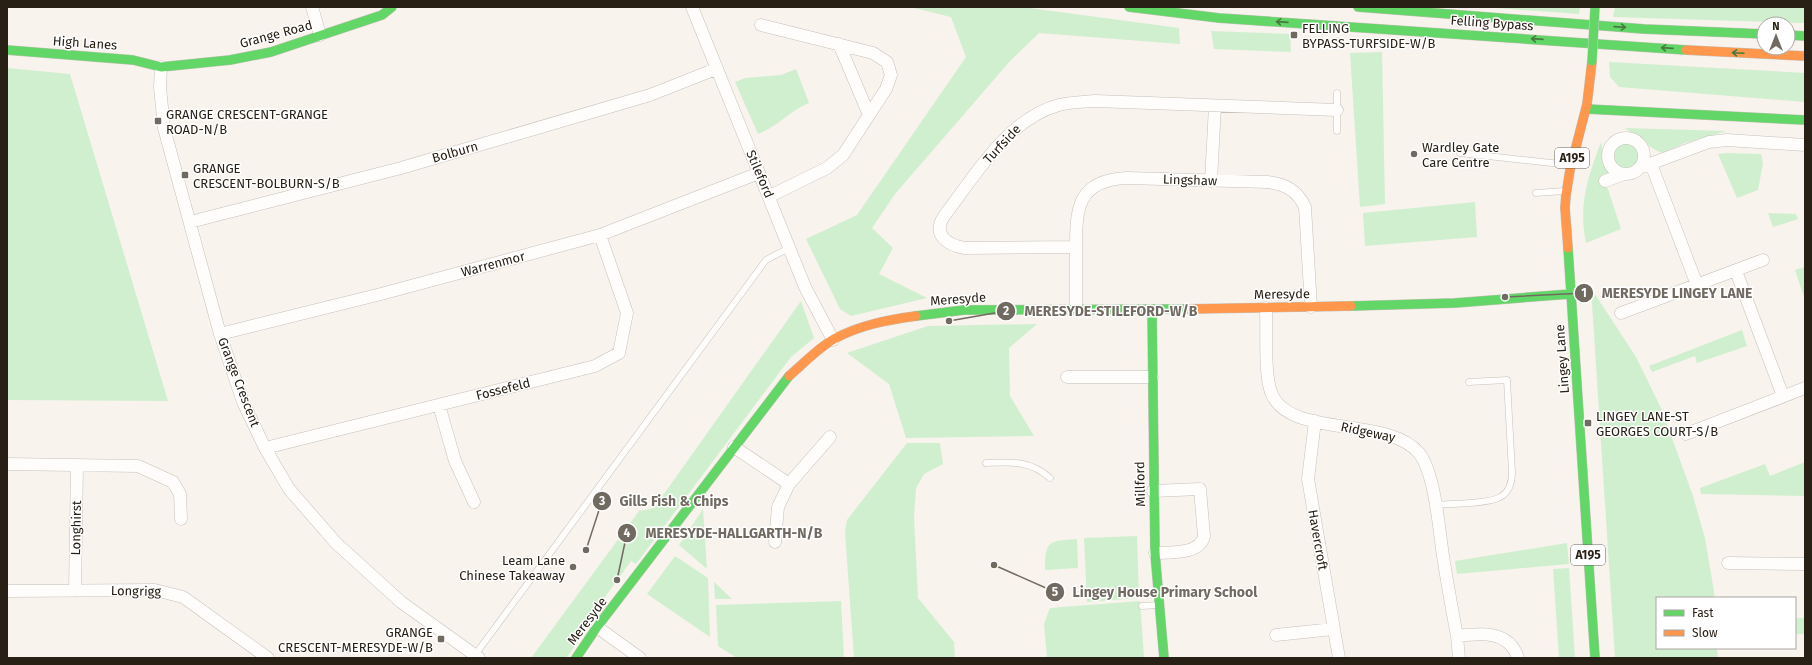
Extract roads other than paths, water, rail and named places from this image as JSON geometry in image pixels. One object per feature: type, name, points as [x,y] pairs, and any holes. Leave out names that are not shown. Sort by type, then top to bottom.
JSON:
[{"type":"main road","name":"Grange Road","points":[[161,67],[230,60],[264,53],[382,14],[392,7]]},
{"type":"main road","name":"Felling Bypass","points":[[1129,7],[1219,18],[1706,51],[1805,56]]},
{"type":"main road","name":"Felling Bypass","points":[[1358,7],[1644,29],[1756,34]]},
{"type":"main road","name":"Lingey Lane","points":[[1595,7],[1592,61],[1586,109],[1570,165],[1566,191],[1570,294],[1595,658]]},
{"type":"main road","name":"High Lanes","points":[[7,50],[133,60],[161,67]]},
{"type":"main road","points":[[1586,109],[1805,120]]},
{"type":"main road","name":"Meresyde","points":[[576,658],[785,379],[833,340],[858,328],[884,320],[964,310],[1311,307],[1455,303],[1570,294]]},
{"type":"main road","name":"Millford","points":[[1152,309],[1153,491],[1155,553],[1164,658]]},
{"type":"street","points":[[312,7],[320,35]]},
{"type":"street","name":"Stileford","points":[[692,7],[716,69],[770,196],[805,287],[833,340]]},
{"type":"street","points":[[761,25],[873,53],[887,62],[891,75],[886,89],[843,155],[827,168],[770,196]]},
{"type":"street","points":[[839,44],[869,116]]},
{"type":"street","name":"Grange Crescent","points":[[161,67],[160,86],[164,128],[220,334],[243,402],[265,448],[289,489],[336,543],[402,602],[477,657]]},
{"type":"street","name":"Bolburn","points":[[190,222],[401,168],[650,95],[716,69]]},
{"type":"street","name":"Turfside","points":[[1076,247],[965,248],[949,243],[940,233],[939,227],[944,216],[1000,143],[1022,123],[1047,109],[1074,102],[1095,101],[1337,110]]},
{"type":"street","points":[[1211,181],[1215,106]]},
{"type":"street","points":[[1624,174],[1614,169],[1608,160],[1609,149],[1618,140],[1630,138],[1640,145],[1644,157],[1639,168]]},
{"type":"street","points":[[1605,181],[1630,173],[1639,168],[1709,142],[1727,140],[1805,145]]},
{"type":"street","points":[[1651,164],[1696,285]]},
{"type":"street","name":"Warrenmor","points":[[220,334],[381,294],[600,235],[759,173]]},
{"type":"street","name":"Lingshaw","points":[[1076,310],[1076,247],[1078,209],[1088,193],[1101,183],[1109,180],[1127,178],[1276,183],[1290,189],[1302,200],[1307,215],[1311,307]]},
{"type":"street","name":"Fossefeld","points":[[265,448],[595,366],[619,353],[627,313],[600,235]]},
{"type":"street","points":[[1621,313],[1762,260]]},
{"type":"street","points":[[1736,271],[1783,396]]},
{"type":"street","name":"Ridgeway","points":[[1266,308],[1268,376],[1272,397],[1287,412],[1315,421],[1388,435],[1406,442],[1419,453],[1423,459],[1429,477],[1435,506],[1457,636],[1459,658]]},
{"type":"street","points":[[1066,377],[1152,377]]},
{"type":"street","points":[[1686,434],[1805,388]]},
{"type":"street","points":[[439,405],[455,461],[474,502]]},
{"type":"street","name":"Havercroft","points":[[1315,421],[1308,479],[1339,658]]},
{"type":"street","points":[[775,542],[778,507],[789,484],[830,436]]},
{"type":"street","points":[[734,447],[789,484]]},
{"type":"street","points":[[7,464],[138,466],[173,482],[180,494],[181,519]]},
{"type":"street","name":"Longhirst","points":[[75,591],[77,466]]},
{"type":"street","points":[[1153,491],[1200,489],[1204,536],[1202,543],[1193,549],[1155,553]]},
{"type":"street","points":[[1728,563],[1805,564]]},
{"type":"street","name":"Longrigg","points":[[7,591],[155,590],[169,592],[183,597],[268,658]]},
{"type":"street","points":[[598,628],[640,658]]},
{"type":"street","points":[[1276,635],[1333,629]]},
{"type":"street","points":[[1457,636],[1483,633],[1492,634],[1510,645],[1518,658]]},
{"type":"lane","points":[[1338,93],[1338,131]]},
{"type":"lane","points":[[1460,154],[1570,165]]},
{"type":"lane","points":[[1536,193],[1566,191]]},
{"type":"lane","points":[[477,657],[766,260],[789,248]]},
{"type":"lane","points":[[1435,506],[1492,501],[1506,493],[1510,487],[1512,472],[1507,380],[1469,382]]},
{"type":"lane","points":[[986,463],[1005,462],[1026,464],[1041,470],[1050,478]]},
{"type":"lane","points":[[1142,606],[1160,605]]},
{"type":"place","name":"FELLING BYPASS-TURFSIDE-W/B","points":[[1294,35]]},
{"type":"place","name":"GRANGE CRESCENT-GRANGE ROAD-N/B","points":[[158,121]]},
{"type":"place","name":"Wardley Gate Care Centre","points":[[1414,154]]},
{"type":"place","name":"GRANGE CRESCENT-BOLBURN-S/B","points":[[185,175]]},
{"type":"place","name":"MERESYDE LINGEY LANE","points":[[1505,297]]},
{"type":"place","name":"MERESYDE-STILEFORD-W/B","points":[[949,321]]},
{"type":"place","name":"LINGEY LANE-ST GEORGES COURT-S/B","points":[[1588,423]]},
{"type":"place","name":"Gills Fish & Chips","points":[[586,550]]},
{"type":"place","name":"Lingey House Primary School","points":[[994,565]]},
{"type":"place","name":"Leam Lane Chinese Takeaway","points":[[573,567]]},
{"type":"place","name":"MERESYDE-HALLGARTH-N/B","points":[[617,580]]},
{"type":"place","name":"GRANGE CRESCENT-MERESYDE-W/B","points":[[441,639]]}]
